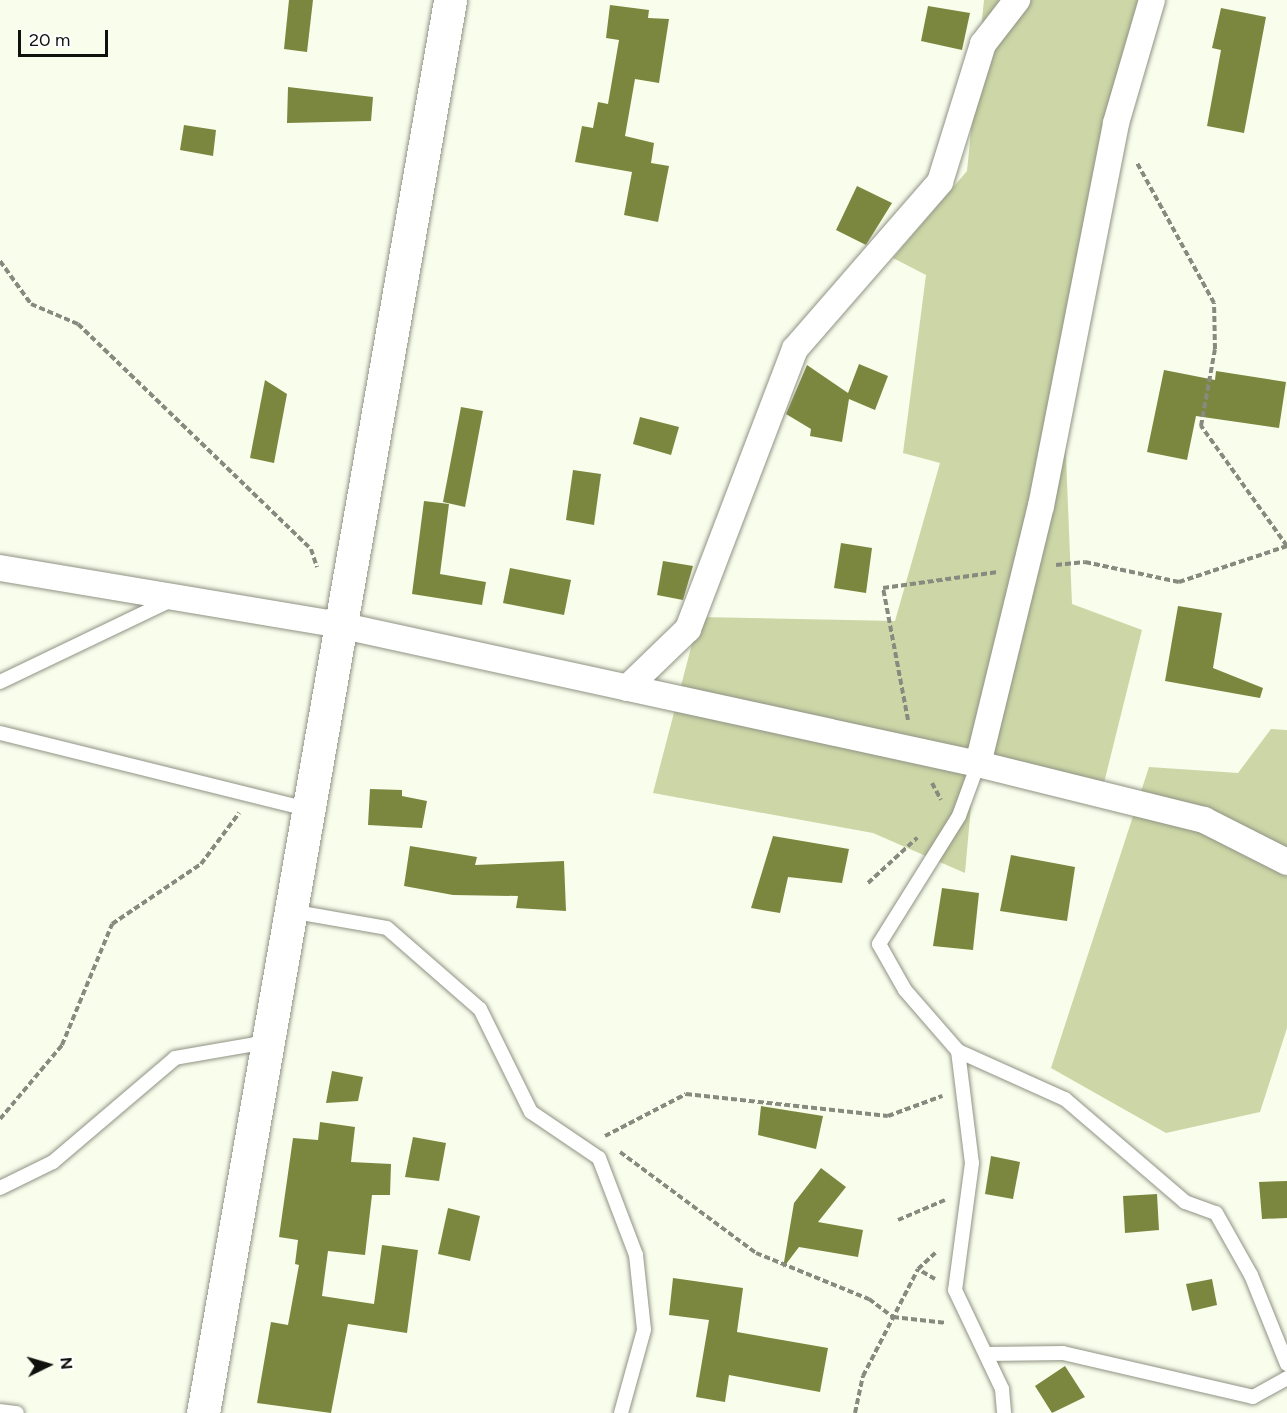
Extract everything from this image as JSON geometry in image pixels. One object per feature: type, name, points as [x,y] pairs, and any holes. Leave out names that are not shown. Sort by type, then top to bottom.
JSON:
[{"type":"main road","points":[[202,1413],[450,0]]},
{"type":"street","points":[[627,688],[688,630],[795,348],[940,182],[983,44],[1017,0]]},
{"type":"street","points":[[978,764],[1041,506],[1116,123],[1152,0]]},
{"type":"street","points":[[0,568],[339,625],[978,764],[1204,820],[1287,862]]},
{"type":"lane","points":[[0,682],[177,598]]},
{"type":"lane","points":[[0,733],[307,809]]},
{"type":"lane","points":[[978,764],[953,825],[879,944],[905,990],[957,1051],[1065,1099],[1185,1202],[1216,1213],[1251,1275],[1287,1364]]},
{"type":"lane","points":[[290,911],[387,928],[480,1009],[531,1112],[599,1158],[636,1255],[644,1330],[621,1413]]},
{"type":"lane","points":[[0,1188],[53,1162],[175,1058],[267,1042]]},
{"type":"lane","points":[[957,1051],[972,1163],[955,1290],[1002,1389],[1004,1413]]},
{"type":"lane","points":[[986,1354],[1063,1353],[1252,1397],[1287,1378]]},
{"type":"lane","points":[[0,1412],[17,1413]]},
{"type":"path","points":[[1116,123],[1214,303],[1215,349],[1201,426],[1287,546]]},
{"type":"path","points":[[0,261],[31,304],[78,324],[311,549],[319,571]]},
{"type":"path","points":[[917,751],[953,825]]},
{"type":"path","points":[[0,1119],[62,1045],[112,924],[201,864],[252,796]]},
{"type":"path","points":[[868,883],[920,835]]},
{"type":"path","points":[[583,1148],[686,1094],[888,1116],[962,1088]]},
{"type":"path","points":[[583,1148],[624,1153],[756,1253],[869,1299],[894,1317],[972,1326]]},
{"type":"path","points":[[898,1220],[968,1191]]},
{"type":"path","points":[[855,1413],[863,1376],[918,1269]]},
{"type":"green space","points":[[984,0],[1158,0],[1063,384],[1072,604],[1142,630],[1099,803],[975,761],[965,873],[873,833],[653,793],[699,617],[895,621],[940,463],[903,453],[926,275],[893,258],[967,171]]},
{"type":"green space","points":[[1271,729],[1287,730],[1287,1028],[1260,1112],[1166,1133],[1051,1068],[1149,767],[1238,773]]},
{"type":"building","points":[[289,0],[313,0],[307,52],[284,49]]},
{"type":"building","points":[[610,5],[649,10],[648,18],[669,19],[659,83],[635,79],[625,136],[654,143],[651,163],[669,166],[658,222],[624,215],[632,172],[575,162],[582,126],[593,128],[598,102],[608,104],[619,40],[606,38]]},
{"type":"building","points":[[928,6],[970,13],[962,50],[921,41]]},
{"type":"building","points":[[1221,8],[1266,17],[1244,133],[1207,126],[1221,50],[1212,48]]},
{"type":"building","points":[[288,87],[373,97],[371,121],[287,123]]},
{"type":"building","points":[[184,125],[216,130],[213,156],[180,150]]},
{"type":"building","points":[[857,186],[892,203],[866,245],[836,230]]},
{"type":"building","points":[[859,364],[888,376],[875,410],[849,399],[842,442],[810,436],[811,429],[786,414],[807,365],[848,393]]},
{"type":"building","points":[[1164,370],[1215,380],[1216,371],[1286,382],[1279,428],[1196,416],[1187,460],[1147,452]]},
{"type":"building","points":[[265,380],[287,394],[274,463],[250,458]]},
{"type":"building","points":[[461,407],[483,411],[465,507],[443,502]]},
{"type":"building","points":[[640,417],[679,427],[671,455],[633,444]]},
{"type":"building","points":[[573,470],[601,474],[594,525],[566,520]]},
{"type":"building","points":[[424,501],[449,504],[440,574],[486,582],[482,605],[412,594]]},
{"type":"building","points":[[841,543],[872,548],[866,593],[834,588]]},
{"type":"building","points":[[663,561],[693,566],[683,600],[657,595]]},
{"type":"building","points":[[510,568],[571,580],[564,615],[503,603]]},
{"type":"building","points":[[1178,606],[1222,613],[1213,668],[1263,688],[1260,698],[1165,681]]},
{"type":"building","points":[[370,789],[402,790],[402,796],[427,801],[422,828],[368,825]]},
{"type":"building","points":[[773,836],[849,849],[842,883],[788,877],[780,913],[751,908]]},
{"type":"building","points":[[410,846],[477,857],[475,865],[564,861],[566,911],[516,908],[518,896],[453,895],[404,886]]},
{"type":"building","points":[[1011,855],[1075,867],[1067,921],[1000,911]]},
{"type":"building","points":[[942,888],[979,893],[973,950],[933,946]]},
{"type":"building","points":[[332,1071],[363,1077],[358,1101],[326,1103]]},
{"type":"building","points":[[761,1106],[823,1116],[816,1149],[758,1135]]},
{"type":"building","points":[[320,1122],[355,1127],[351,1162],[391,1164],[390,1195],[372,1195],[365,1255],[328,1251],[322,1296],[374,1304],[382,1245],[418,1250],[407,1333],[348,1324],[331,1413],[257,1403],[271,1322],[288,1325],[299,1265],[295,1264],[298,1240],[279,1237],[293,1138],[318,1140]]},
{"type":"building","points":[[413,1137],[446,1143],[439,1181],[405,1177]]},
{"type":"building","points":[[991,1156],[1020,1162],[1013,1199],[985,1194]]},
{"type":"building","points":[[821,1168],[846,1187],[818,1222],[863,1230],[858,1257],[799,1247],[783,1268],[794,1203]]},
{"type":"building","points":[[1287,1181],[1287,1218],[1262,1219],[1259,1182]]},
{"type":"building","points":[[1157,1194],[1159,1230],[1125,1233],[1123,1196]]},
{"type":"building","points":[[448,1208],[480,1216],[470,1261],[438,1254]]},
{"type":"building","points":[[673,1278],[743,1288],[737,1332],[828,1348],[820,1392],[729,1375],[725,1402],[696,1397],[709,1320],[669,1315]]},
{"type":"building","points":[[1212,1279],[1217,1305],[1192,1311],[1186,1284]]},
{"type":"building","points":[[1065,1366],[1085,1397],[1052,1413],[1035,1386]]}]
